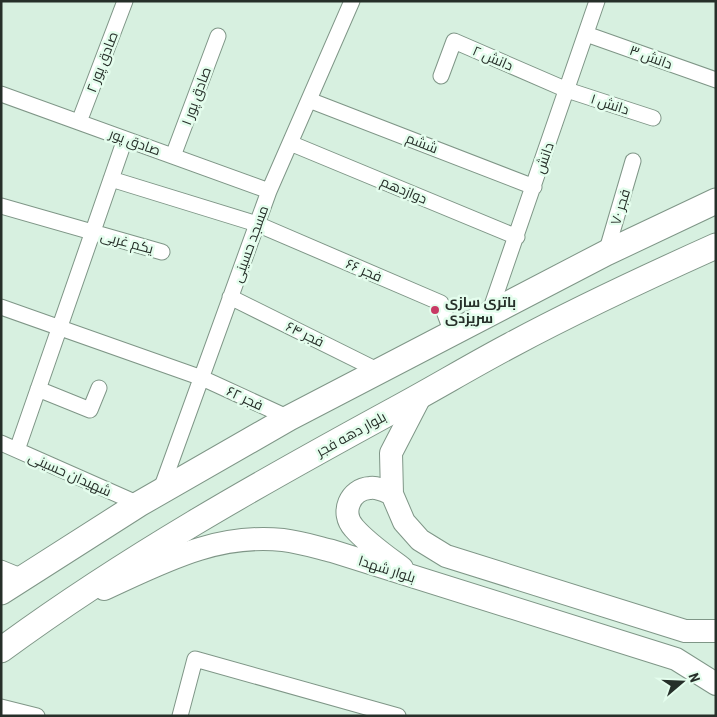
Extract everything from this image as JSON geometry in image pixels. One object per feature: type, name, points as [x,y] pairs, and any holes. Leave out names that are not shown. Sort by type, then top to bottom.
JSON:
[{"type":"main road","points":[[1,592],[12,572],[150,498],[289,418],[606,253],[716,201]]},
{"type":"main road","name":"بلوار دهه فجر","points":[[1,650],[55,610],[168,537],[511,345],[635,282],[716,246]]},
{"type":"street","name":"صادق پور ۲","points":[[79,122],[125,1]]},
{"type":"street","name":"مسجد حسینی","points":[[150,498],[202,378],[269,190],[352,1]]},
{"type":"street","name":"دانش","points":[[489,314],[598,1]]},
{"type":"street","name":"دانش ۳","points":[[586,34],[716,80]]},
{"type":"street","name":"صادق پور ۱","points":[[173,156],[218,36]]},
{"type":"street","name":"دانش ۲","points":[[441,76],[454,41],[568,90]]},
{"type":"street","name":"دانش ۱","points":[[568,90],[653,118]]},
{"type":"street","name":"صادق پور","points":[[1,94],[269,190]]},
{"type":"street","name":"ششم","points":[[309,100],[534,186]]},
{"type":"street","points":[[17,450],[125,139]]},
{"type":"street","name":"دوازدهم","points":[[290,143],[517,237]]},
{"type":"street","name":"فجر ۷۰","points":[[606,253],[634,162]]},
{"type":"street","name":"فجر ۶۶","points":[[111,179],[257,224],[441,302],[452,333]]},
{"type":"street","name":"یکم غربی","points":[[1,206],[162,252]]},
{"type":"street","name":"فجر ۶۴","points":[[230,297],[380,371]]},
{"type":"street","name":"فجر ۶۲","points":[[1,307],[202,378],[289,418]]},
{"type":"street","points":[[38,389],[90,410],[99,388]]},
{"type":"street","points":[[421,395],[391,454],[392,494],[404,522],[420,540],[446,556],[685,631],[716,631]]},
{"type":"street","name":"شهیدان حسینی","points":[[1,443],[150,498]]},
{"type":"street","points":[[392,494],[375,488],[358,491],[350,499],[347,513],[352,527],[412,577]]},
{"type":"street","name":"بلوار شهدا","points":[[55,610],[193,549],[238,540],[292,542],[332,551],[676,659],[716,684]]},
{"type":"street","points":[[180,716],[195,659],[398,716]]},
{"type":"street","points":[[1,707],[37,716]]},
{"type":"place","name":"باتری سازی سریزدی","points":[[435,310]]}]
